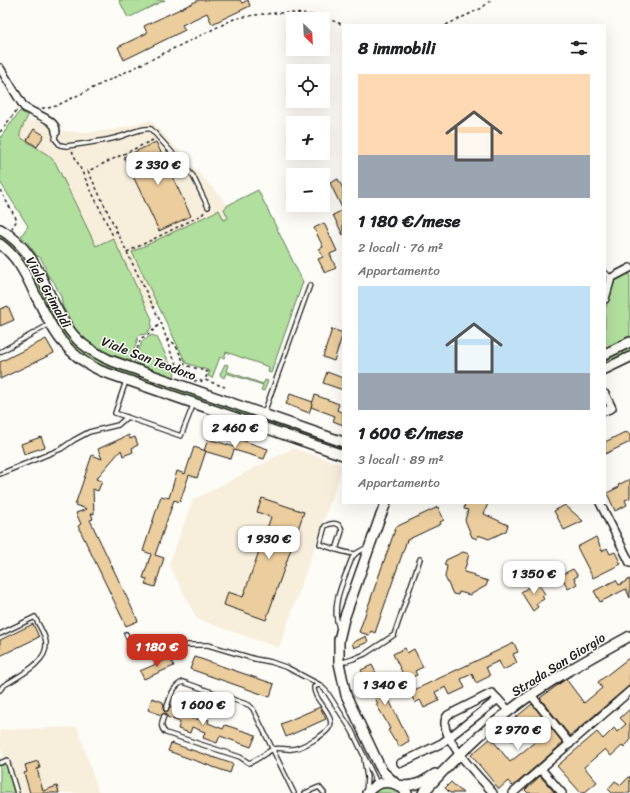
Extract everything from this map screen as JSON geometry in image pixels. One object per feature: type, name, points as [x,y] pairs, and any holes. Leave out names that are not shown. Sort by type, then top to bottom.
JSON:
[{"type":"main road","name":"Viale San Teodoro","points":[[0,229],[15,240],[28,253],[65,324],[78,341],[94,352],[109,360],[342,442]]},
{"type":"main road","name":"Viale Grimaldi","points":[[0,244],[15,258],[21,267],[50,324],[66,346],[79,358],[101,371],[342,455]]},
{"type":"main road","points":[[606,354],[630,342]]},
{"type":"main road","points":[[606,369],[630,357]]},
{"type":"main road","points":[[379,520],[381,504]]},
{"type":"main road","points":[[386,504],[340,630],[339,663],[350,704],[368,753],[383,772],[407,793]]},
{"type":"main road","name":"Strada San Giorgio","points":[[448,765],[509,711],[531,695],[574,667],[630,636]]},
{"type":"main road","points":[[366,793],[381,783],[406,786],[418,784],[448,765]]},
{"type":"main road","points":[[423,793],[448,765]]},
{"type":"main road","points":[[381,783],[383,772]]},
{"type":"street","points":[[0,68],[22,105],[29,111],[52,122],[56,126],[56,132]]},
{"type":"street","points":[[606,296],[612,278],[630,268]]},
{"type":"street","points":[[606,396],[612,408],[606,411]]},
{"type":"street","points":[[600,504],[630,563]]},
{"type":"street","points":[[513,793],[630,691]]},
{"type":"street","points":[[494,793],[452,745],[444,726],[445,718],[448,715],[492,694],[509,711]]},
{"type":"street","points":[[531,695],[570,744]]},
{"type":"street","points":[[401,764],[442,743],[498,699]]},
{"type":"street","points":[[540,769],[562,793]]},
{"type":"lane","points":[[56,132],[56,139],[58,143],[63,146],[69,146],[116,138],[145,129],[151,129],[193,176],[208,207]]},
{"type":"lane","points":[[606,273],[612,278]]},
{"type":"lane","points":[[264,414],[310,284]]},
{"type":"lane","points":[[0,352],[50,324]]},
{"type":"lane","points":[[126,380],[115,413],[181,436],[194,403]]},
{"type":"lane","points":[[0,474],[61,450],[89,432],[118,425],[127,417]]},
{"type":"lane","points":[[336,550],[342,531],[340,525],[332,523],[325,526],[320,544],[336,550],[347,554],[355,554]]},
{"type":"lane","points":[[340,630],[336,620],[336,605],[352,558],[355,554],[370,546]]},
{"type":"lane","points":[[339,663],[365,654],[394,635],[420,559]]},
{"type":"lane","points":[[0,634],[35,617],[46,642],[45,650],[41,659],[33,667],[3,686],[0,690]]},
{"type":"lane","points":[[126,634],[131,644],[139,650],[186,645],[208,645],[288,668],[320,685],[368,753],[381,783]]},
{"type":"lane","points":[[166,709],[174,688],[183,682],[249,705],[253,709],[294,793]]},
{"type":"lane","points":[[164,716],[161,726],[163,731],[166,733],[240,757],[247,763],[254,762],[273,749],[296,749],[324,734],[330,728],[331,721],[328,712],[315,695],[314,687],[320,685]]},
{"type":"lane","points":[[366,793],[368,753]]},
{"type":"lane","points":[[0,763],[7,760],[17,793]]},
{"type":"lane","points":[[305,793],[319,787],[324,793]]},
{"type":"path","points":[[448,24],[482,8],[491,0]]},
{"type":"path","points":[[39,107],[45,109],[56,106],[234,19],[286,13],[324,18],[342,25]]},
{"type":"path","points":[[0,132],[22,105]]},
{"type":"path","points":[[159,137],[88,171],[161,323],[168,348],[180,370],[186,376],[204,385]]},
{"type":"path","points":[[69,146],[112,234],[117,231]]},
{"type":"path","points":[[0,190],[17,220]]},
{"type":"path","points":[[127,252],[202,214],[208,207]]},
{"type":"path","points":[[130,367],[141,338],[148,335],[161,323]]},
{"type":"path","points":[[166,338],[175,344],[185,364],[208,372],[205,380]]},
{"type":"path","points":[[194,381],[197,380],[204,382],[205,380],[225,387]]},
{"type":"shaded area","points":[[20,111],[28,116],[27,119],[32,122],[34,119],[49,126],[51,133],[61,135],[64,131],[85,133],[112,130],[151,120],[228,205],[258,190],[219,347],[186,363],[158,304],[147,309],[152,319],[152,326],[149,331],[143,335],[0,138]]},
{"type":"shaded area","points":[[293,448],[342,465],[342,469],[279,648],[197,619],[169,564],[193,500]]},
{"type":"shaded area","points":[[77,727],[99,793],[14,793],[0,745],[0,730]]},
{"type":"green space","points":[[119,0],[165,0],[128,18]]},
{"type":"green space","points":[[20,111],[28,116],[20,137],[48,155],[55,162],[96,246],[113,238],[152,319],[151,328],[146,334],[139,335],[130,361],[92,345],[76,330],[63,307],[61,297],[54,282],[45,270],[45,266],[40,257],[37,256],[21,236],[28,226],[0,182],[0,138]]},
{"type":"green space","points":[[258,190],[303,282],[271,373],[268,372],[269,367],[226,352],[224,358],[220,357],[212,378],[208,376],[210,371],[186,363],[132,252],[219,210],[224,220],[228,218],[224,209],[228,205]]},
{"type":"green space","points":[[0,233],[12,243],[29,262],[73,341],[92,356],[105,363],[342,446],[342,451],[103,367],[88,358],[75,348],[54,323],[24,264],[18,255],[0,239]]},
{"type":"green space","points":[[630,272],[630,336],[606,348],[606,307],[615,281]]},
{"type":"green space","points":[[152,335],[157,337],[175,374],[174,377],[134,363],[142,341]]},
{"type":"green space","points":[[630,348],[630,352],[606,364],[606,360]]},
{"type":"green space","points":[[225,364],[228,365],[226,371],[263,384],[265,380],[268,381],[264,391],[261,390],[263,385],[226,373],[224,378],[221,376],[220,374]]},
{"type":"green space","points":[[6,764],[14,793],[0,793],[0,766]]},
{"type":"green space","points":[[392,787],[400,793],[373,793],[377,789]]},
{"type":"building","points":[[199,0],[240,0],[242,3],[248,0],[250,6],[212,24],[207,13],[182,25],[185,30],[124,60],[118,47],[147,33],[144,26]]},
{"type":"building","points":[[34,129],[44,135],[37,147],[27,140]]},
{"type":"building","points":[[156,142],[191,216],[159,231],[124,157]]},
{"type":"building","points":[[338,179],[342,187],[342,208],[330,183]]},
{"type":"building","points":[[342,210],[342,233],[333,215]]},
{"type":"building","points":[[324,223],[337,251],[330,254],[336,268],[325,273],[318,259],[323,257],[319,249],[323,247],[314,228]]},
{"type":"building","points":[[8,306],[14,320],[0,326],[0,309]]},
{"type":"building","points":[[332,329],[342,333],[334,361],[323,357]]},
{"type":"building","points":[[46,339],[54,353],[0,379],[0,362]]},
{"type":"building","points":[[327,372],[342,378],[342,390],[323,383]]},
{"type":"building","points":[[290,394],[313,402],[309,413],[286,404]]},
{"type":"building","points":[[315,395],[339,404],[337,410],[342,412],[342,425],[333,421],[335,416],[311,407]]},
{"type":"building","points":[[625,432],[628,432],[630,436],[630,442],[606,454],[606,442]]},
{"type":"building","points":[[129,435],[130,439],[135,437],[138,445],[132,448],[133,452],[123,456],[121,450],[96,479],[102,481],[98,491],[93,489],[94,514],[91,513],[93,519],[90,520],[138,621],[126,626],[78,526],[81,524],[76,513],[87,509],[75,505],[92,455],[102,459],[98,449]]},
{"type":"building","points":[[41,437],[45,447],[24,454],[21,444]]},
{"type":"building","points":[[208,439],[235,447],[238,439],[268,449],[264,459],[234,450],[231,459],[204,451]]},
{"type":"building","points":[[194,447],[206,451],[197,478],[189,475],[180,502],[174,500],[155,555],[164,558],[155,587],[145,584],[147,579],[143,578],[151,554],[143,551],[161,496],[169,498],[177,471],[185,474]]},
{"type":"building","points":[[630,479],[630,498],[625,500],[627,505],[615,511],[607,493]]},
{"type":"building","points":[[262,498],[304,512],[266,620],[224,605],[228,592],[243,597],[271,517],[257,512]]},
{"type":"building","points":[[465,504],[488,504],[484,514],[508,525],[506,531],[489,539],[478,535],[477,539],[472,537],[465,520],[468,510],[464,509]]},
{"type":"building","points":[[565,505],[583,521],[564,530],[554,511]]},
{"type":"building","points":[[438,507],[444,520],[440,522],[441,524],[407,540],[375,633],[371,631],[369,635],[359,632],[396,527]]},
{"type":"building","points":[[596,537],[602,551],[607,548],[610,554],[615,552],[621,564],[593,578],[577,547]]},
{"type":"building","points":[[463,552],[469,554],[464,572],[488,581],[486,586],[470,595],[459,592],[458,595],[453,594],[445,577],[447,566],[444,565],[446,560]]},
{"type":"building","points":[[573,569],[578,576],[574,578],[577,584],[568,589],[561,575]]},
{"type":"building","points":[[630,579],[630,598],[626,589],[600,602],[594,591],[616,580],[619,585]]},
{"type":"building","points":[[537,582],[545,594],[542,596],[544,599],[536,604],[538,607],[533,611],[521,592]]},
{"type":"building","points":[[33,624],[39,637],[0,656],[0,640]]},
{"type":"building","points":[[366,636],[368,642],[354,648],[352,643]]},
{"type":"building","points":[[514,643],[518,652],[513,654],[517,663],[503,670],[499,661],[486,667],[490,676],[476,683],[472,674],[461,679],[465,688],[450,695],[446,687],[435,692],[439,701],[424,708],[420,700],[415,703],[410,692]]},
{"type":"building","points":[[405,648],[407,653],[414,649],[423,667],[415,671],[417,675],[406,680],[393,654]]},
{"type":"building","points":[[195,657],[274,684],[270,697],[190,669]]},
{"type":"building","points":[[630,657],[630,685],[570,736],[540,698],[566,679],[584,703],[602,688],[598,682]]},
{"type":"building","points":[[170,658],[174,666],[144,679],[140,671]]},
{"type":"building","points":[[372,665],[409,741],[399,747],[388,730],[390,729],[376,704],[378,704],[374,696],[363,679],[365,678],[361,670]]},
{"type":"building","points":[[152,698],[163,702],[163,710],[165,712],[168,711],[170,706],[183,711],[181,715],[197,720],[198,716],[209,720],[208,723],[223,729],[225,725],[256,735],[251,747],[220,736],[217,743],[203,738],[205,732],[192,727],[190,733],[178,729],[180,722],[167,717],[167,714],[165,713],[161,715],[148,710]]},
{"type":"building","points":[[532,704],[563,743],[518,782],[512,786],[508,781],[499,789],[471,755],[491,738],[510,762],[535,742],[533,735],[539,730],[531,720],[517,731],[520,735],[512,741],[503,730],[511,723],[510,722]]},
{"type":"building","points":[[320,707],[326,719],[286,737],[281,724]]},
{"type":"building","points":[[630,709],[630,741],[611,756],[605,749],[584,767],[597,782],[584,793],[581,793],[557,766],[597,732],[603,739],[614,728],[617,732],[626,724],[620,718]]},
{"type":"building","points":[[171,743],[233,764],[230,773],[168,751]]},
{"type":"building","points":[[38,761],[40,768],[37,769],[43,791],[57,786],[59,793],[30,793],[24,773],[27,772],[25,765]]},
{"type":"building","points":[[540,776],[555,793],[528,793],[525,790]]},
{"type":"building","points":[[630,776],[630,793],[612,793],[608,789],[615,781],[621,785]]},
{"type":"building","points":[[451,782],[463,793],[450,793],[445,788]]}]
